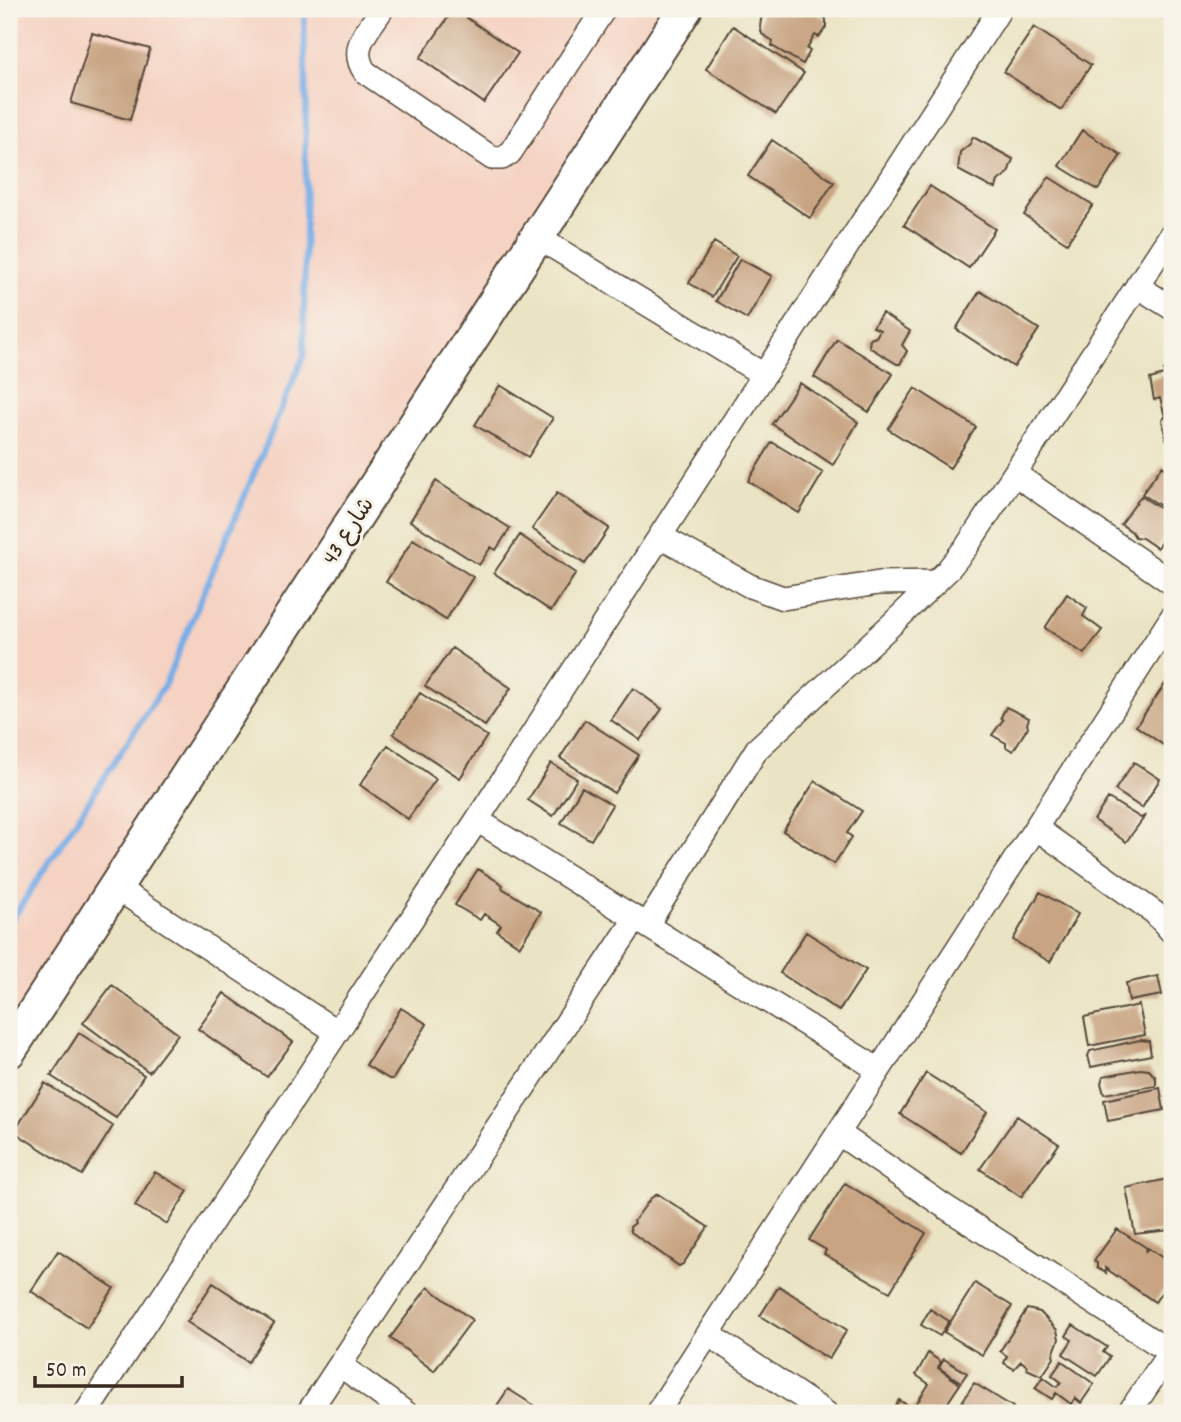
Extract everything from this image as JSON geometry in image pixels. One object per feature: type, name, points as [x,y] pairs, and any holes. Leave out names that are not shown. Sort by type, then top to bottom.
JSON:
[{"type":"street","points":[[382,9],[358,48],[358,62],[365,72],[492,158],[502,158],[510,153],[604,9]]},
{"type":"street","name":"شارع 43","points":[[9,1051],[685,9]]},
{"type":"street","points":[[86,1413],[477,820],[1000,9]]},
{"type":"street","points":[[308,1413],[757,749],[936,582],[967,546],[1172,233]]},
{"type":"street","points":[[537,237],[764,375]]},
{"type":"street","points":[[1138,286],[1172,308]]},
{"type":"street","points":[[1015,474],[1172,583]]},
{"type":"street","points":[[660,537],[750,586],[783,598],[879,583],[936,582]]},
{"type":"street","points":[[657,1413],[1171,622]]},
{"type":"street","points":[[477,820],[879,1070]]},
{"type":"street","points":[[1036,828],[1155,913],[1172,932]]},
{"type":"street","points":[[116,887],[337,1032]]},
{"type":"street","points":[[838,1133],[944,1206],[1171,1350],[1129,1413]]},
{"type":"street","points":[[708,1334],[826,1413]]},
{"type":"street","points":[[340,1365],[406,1413]]},
{"type":"shaded area","points":[[9,9],[685,9],[9,1051]]},
{"type":"building","points":[[454,9],[518,53],[484,103],[420,58]]},
{"type":"building","points":[[758,9],[811,9],[826,19],[826,27],[819,37],[815,35],[803,64],[772,46],[773,41],[762,34],[762,14]]},
{"type":"building","points":[[733,26],[804,73],[776,114],[706,69]]},
{"type":"building","points":[[1034,27],[1091,65],[1061,110],[1004,72]]},
{"type":"building","points":[[92,33],[150,49],[130,120],[71,103]]},
{"type":"building","points":[[1082,130],[1121,155],[1098,190],[1059,166]]},
{"type":"building","points":[[973,137],[1013,159],[1008,173],[998,181],[996,188],[958,170],[960,152],[970,144]]},
{"type":"building","points":[[772,140],[834,182],[810,218],[748,176]]},
{"type":"building","points":[[1049,177],[1093,205],[1067,243],[1024,215]]},
{"type":"building","points":[[930,186],[995,229],[969,268],[904,225]]},
{"type":"building","points":[[714,242],[737,256],[712,297],[689,283]]},
{"type":"building","points":[[740,259],[772,276],[747,319],[716,301]]},
{"type":"building","points":[[980,291],[1039,329],[1014,367],[956,329]]},
{"type":"building","points":[[882,313],[910,331],[902,345],[907,351],[900,364],[869,347],[870,339],[876,337],[880,330],[873,327]]},
{"type":"building","points":[[837,339],[893,374],[869,412],[814,377]]},
{"type":"building","points":[[1172,368],[1172,437],[1166,439],[1162,420],[1165,417],[1160,398],[1154,400],[1150,379],[1164,375],[1164,370]]},
{"type":"building","points":[[800,383],[858,422],[833,465],[772,424]]},
{"type":"building","points":[[500,385],[553,418],[528,457],[475,425]]},
{"type":"building","points":[[915,388],[976,427],[950,468],[888,429]]},
{"type":"building","points":[[772,442],[823,473],[799,513],[748,481]]},
{"type":"building","points":[[1162,466],[1172,473],[1172,513],[1142,494]]},
{"type":"building","points":[[436,481],[510,528],[496,550],[491,547],[479,565],[410,521]]},
{"type":"building","points":[[557,493],[609,528],[585,564],[532,529]]},
{"type":"building","points":[[1141,496],[1172,516],[1172,525],[1157,548],[1142,538],[1135,537],[1121,524]]},
{"type":"building","points":[[520,535],[576,573],[551,611],[494,573]]},
{"type":"building","points":[[413,539],[473,577],[446,620],[386,582]]},
{"type":"building","points":[[1067,594],[1087,608],[1083,616],[1102,630],[1084,654],[1045,628]]},
{"type":"building","points":[[452,648],[511,688],[485,726],[425,686]]},
{"type":"building","points":[[1172,674],[1172,751],[1136,726]]},
{"type":"building","points":[[633,688],[662,709],[640,740],[611,720]]},
{"type":"building","points":[[420,693],[487,736],[460,778],[393,734]]},
{"type":"building","points":[[1006,707],[1029,718],[1028,727],[1013,751],[1006,747],[1006,743],[992,735],[1003,720],[1001,717]]},
{"type":"building","points":[[585,720],[639,755],[614,793],[560,758]]},
{"type":"building","points":[[388,745],[436,779],[408,819],[360,785]]},
{"type":"building","points":[[1134,762],[1160,779],[1142,808],[1115,790]]},
{"type":"building","points":[[551,763],[577,779],[553,816],[528,800]]},
{"type":"building","points":[[815,781],[862,811],[847,833],[852,837],[834,864],[783,831]]},
{"type":"building","points":[[582,787],[612,805],[591,840],[561,823]]},
{"type":"building","points":[[1108,798],[1141,818],[1146,815],[1126,842],[1094,820]]},
{"type":"building","points":[[478,869],[503,885],[502,888],[541,912],[520,946],[497,931],[501,925],[484,914],[480,920],[455,905]]},
{"type":"building","points":[[1040,892],[1078,914],[1050,962],[1013,940]]},
{"type":"building","points":[[806,932],[866,970],[839,1011],[780,973]]},
{"type":"building","points":[[1158,976],[1162,995],[1129,1001],[1126,983]]},
{"type":"building","points":[[112,985],[178,1034],[149,1072],[83,1023]]},
{"type":"building","points":[[224,993],[293,1042],[267,1077],[198,1029]]},
{"type":"building","points":[[1139,1005],[1145,1035],[1089,1046],[1084,1017]]},
{"type":"building","points":[[401,1008],[427,1024],[393,1079],[389,1079],[366,1065]]},
{"type":"building","points":[[79,1033],[144,1075],[116,1118],[51,1076]]},
{"type":"building","points":[[1140,1040],[1149,1041],[1151,1055],[1091,1067],[1088,1056],[1090,1051]]},
{"type":"building","points":[[1140,1069],[1149,1070],[1156,1078],[1156,1086],[1104,1094],[1101,1083],[1103,1076]]},
{"type":"building","points":[[926,1073],[987,1112],[961,1153],[900,1114]]},
{"type":"building","points":[[45,1083],[113,1126],[82,1175],[14,1132]]},
{"type":"building","points":[[1160,1088],[1164,1110],[1108,1121],[1104,1100]]},
{"type":"building","points":[[1017,1116],[1059,1144],[1021,1197],[980,1169]]},
{"type":"building","points":[[155,1172],[188,1191],[167,1224],[135,1206]]},
{"type":"building","points":[[1172,1178],[1170,1230],[1135,1234],[1126,1188]]},
{"type":"building","points":[[845,1183],[926,1233],[890,1292],[824,1254],[826,1250],[809,1240]]},
{"type":"building","points":[[658,1194],[708,1227],[679,1266],[631,1232],[630,1227],[634,1221],[651,1198]]},
{"type":"building","points":[[1117,1229],[1147,1248],[1145,1252],[1148,1248],[1172,1264],[1172,1277],[1155,1302],[1105,1268],[1106,1273],[1097,1268],[1094,1261]]},
{"type":"building","points":[[58,1251],[114,1288],[87,1328],[31,1291]]},
{"type":"building","points":[[213,1283],[274,1323],[248,1362],[187,1322]]},
{"type":"building","points":[[975,1283],[1012,1306],[982,1355],[944,1332]]},
{"type":"building","points":[[779,1286],[847,1330],[829,1359],[760,1316]]},
{"type":"building","points":[[428,1287],[472,1320],[434,1371],[390,1338]]},
{"type":"building","points":[[930,1309],[949,1321],[940,1336],[921,1325]]},
{"type":"building","points":[[1027,1309],[1040,1312],[1057,1330],[1059,1339],[1054,1358],[1042,1376],[1027,1369],[1021,1361],[1014,1369],[1004,1363],[1007,1356],[1000,1351]]},
{"type":"building","points":[[1073,1325],[1107,1347],[1103,1352],[1110,1357],[1097,1376],[1063,1354],[1072,1340],[1066,1336]]},
{"type":"building","points":[[928,1353],[941,1362],[938,1368],[960,1384],[941,1413],[891,1413],[899,1400],[913,1409],[929,1384],[916,1375]]},
{"type":"building","points":[[944,1359],[967,1373],[961,1382],[939,1368]]},
{"type":"building","points":[[1062,1361],[1094,1384],[1081,1403],[1075,1398],[1071,1404],[1056,1393],[1052,1399],[1035,1388],[1043,1377],[1057,1387],[1061,1382],[1052,1375]]},
{"type":"building","points":[[974,1383],[1013,1407],[1009,1413],[961,1413],[957,1410]]},
{"type":"building","points":[[508,1389],[546,1413],[492,1413]]},
{"type":"waterway","points":[[9,924],[165,684],[304,355],[304,9]]}]
